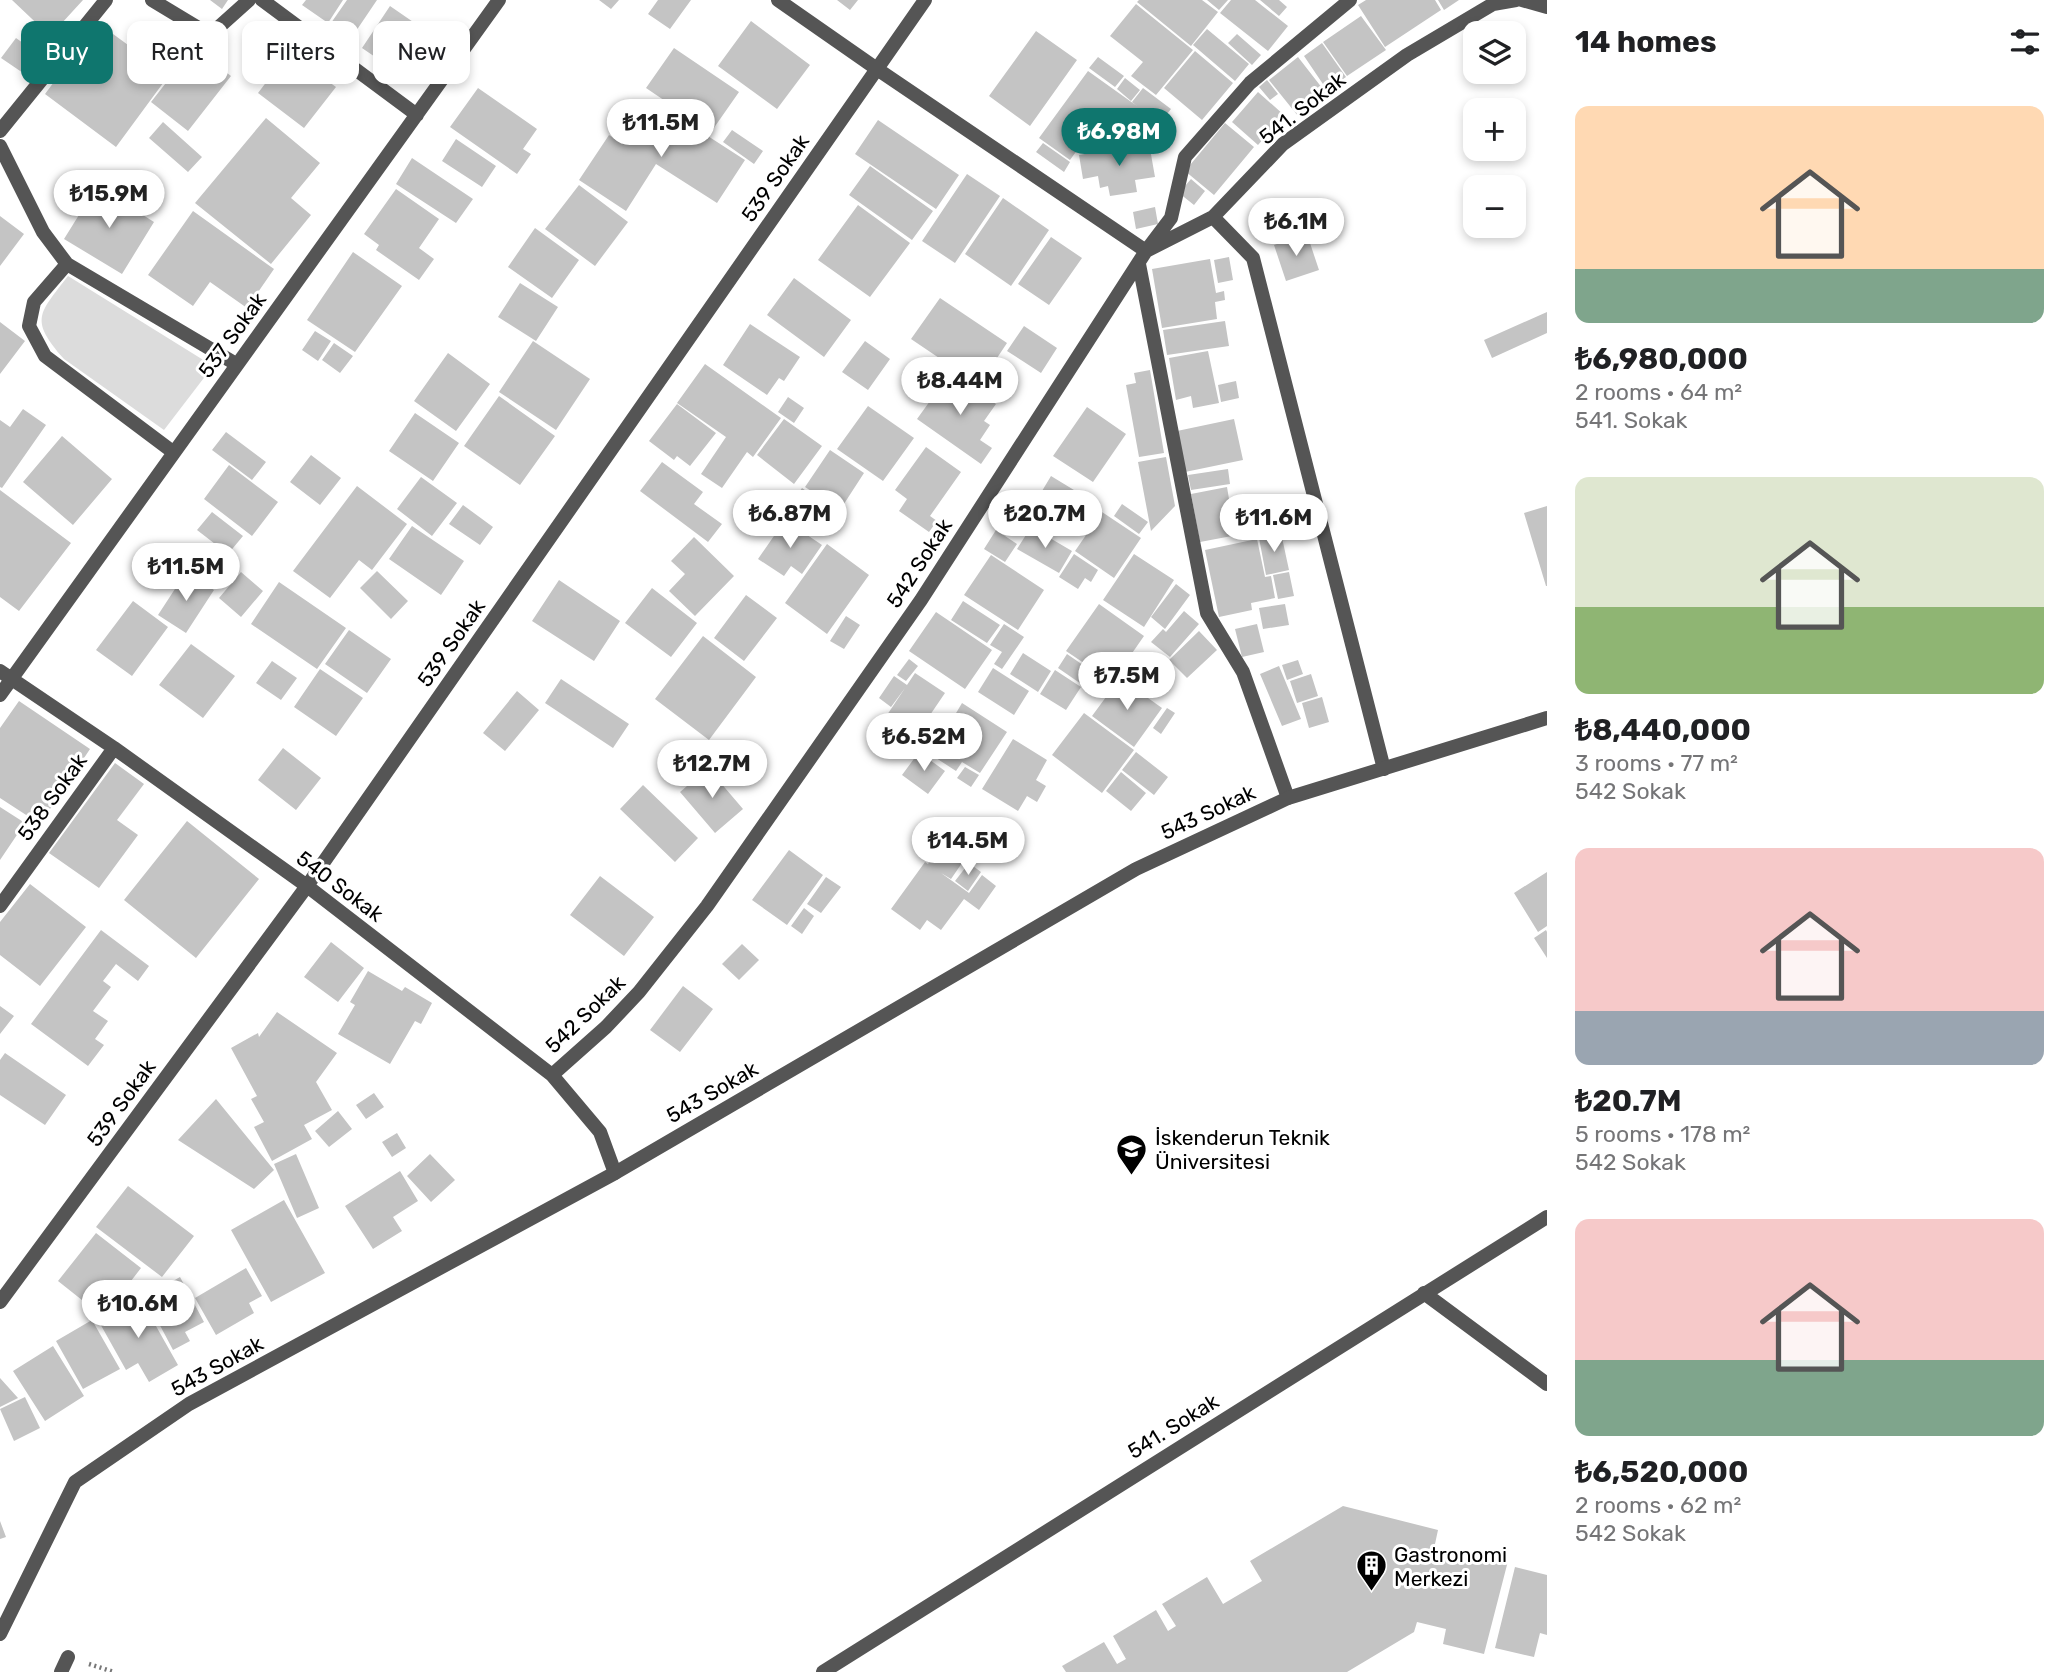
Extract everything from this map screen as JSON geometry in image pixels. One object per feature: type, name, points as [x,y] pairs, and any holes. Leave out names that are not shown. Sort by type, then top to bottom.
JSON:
[{"type":"street","points":[[0,131],[106,0]]},
{"type":"street","points":[[152,0],[210,35],[249,0]]},
{"type":"street","points":[[262,0],[417,115]]},
{"type":"street","name":"537 Sokak","points":[[0,695],[6,675],[173,452],[499,0]]},
{"type":"street","points":[[778,0],[1143,258],[1207,613],[1243,673],[1288,798]]},
{"type":"street","name":"539 Sokak","points":[[0,1302],[307,886],[925,0]]},
{"type":"street","name":"542 Sokak","points":[[552,1075],[606,1027],[639,992],[708,906],[921,600],[1171,218],[1185,157],[1250,83],[1350,0]]},
{"type":"street","name":"541. Sokak","points":[[1143,258],[1213,217],[1283,144],[1407,55],[1493,4],[1516,0]]},
{"type":"street","points":[[1522,0],[1547,8]]},
{"type":"street","points":[[0,146],[43,232],[67,264],[236,364]]},
{"type":"street","points":[[1213,217],[1253,258],[1384,769]]},
{"type":"street","points":[[67,264],[34,302],[29,326],[45,356],[173,452]]},
{"type":"street","name":"540 Sokak","points":[[6,675],[114,748],[307,886],[552,1075],[600,1132],[615,1173]]},
{"type":"street","name":"543 Sokak","points":[[0,1633],[75,1482],[188,1404],[615,1173],[1136,869],[1288,798],[1547,718]]},
{"type":"street","name":"538 Sokak","points":[[0,906],[114,748]]},
{"type":"street","name":"541. Sokak","points":[[823,1672],[1547,1217]]},
{"type":"street","points":[[1424,1293],[1547,1384]]},
{"type":"street","points":[[61,1672],[68,1657]]},
{"type":"shaded area","points":[[68,276],[213,366],[164,430],[64,359],[53,346],[42,325],[42,317],[50,299]]},
{"type":"building","points":[[12,0],[83,0],[64,21],[34,21]]},
{"type":"building","points":[[210,0],[228,0],[222,9]]},
{"type":"building","points":[[306,0],[343,0],[329,21],[325,21],[302,5]]},
{"type":"building","points":[[347,0],[377,0],[359,27],[359,21],[332,21]]},
{"type":"building","points":[[599,0],[619,0],[611,9]]},
{"type":"building","points":[[658,0],[691,0],[670,29],[648,14]]},
{"type":"building","points":[[837,0],[858,0],[850,10]]},
{"type":"building","points":[[1202,0],[1218,12],[1191,46],[1137,2]]},
{"type":"building","points":[[1207,0],[1228,0],[1219,10]]},
{"type":"building","points":[[1231,0],[1255,0],[1288,26],[1268,51],[1220,13]]},
{"type":"building","points":[[1260,0],[1279,0],[1287,7],[1279,16]]},
{"type":"building","points":[[1366,0],[1435,0],[1441,10],[1385,47],[1358,5]]},
{"type":"building","points":[[1438,0],[1459,0],[1444,10]]},
{"type":"building","points":[[1136,4],[1193,50],[1156,95],[1131,76],[1143,62],[1110,36]]},
{"type":"building","points":[[390,6],[412,21],[380,21]]},
{"type":"building","points":[[1361,16],[1386,50],[1347,76],[1323,42]]},
{"type":"building","points":[[751,21],[810,65],[777,109],[718,66]]},
{"type":"building","points":[[1207,29],[1249,64],[1235,81],[1193,45]]},
{"type":"building","points":[[1036,31],[1077,60],[1030,126],[989,96]]},
{"type":"building","points":[[373,32],[373,56],[362,48]]},
{"type":"building","points":[[113,34],[127,44],[127,84],[162,84],[116,147],[45,94],[52,84],[113,84]]},
{"type":"building","points":[[1237,34],[1261,55],[1252,65],[1228,43]]},
{"type":"building","points":[[16,38],[21,42],[21,72],[1,58]]},
{"type":"building","points":[[1322,43],[1346,77],[1327,90],[1304,56]]},
{"type":"building","points":[[674,48],[739,92],[711,132],[646,88]]},
{"type":"building","points":[[1195,51],[1233,83],[1202,120],[1164,88]]},
{"type":"building","points":[[1098,57],[1124,76],[1115,87],[1089,68]]},
{"type":"building","points":[[1298,57],[1326,93],[1298,116],[1269,80]]},
{"type":"building","points":[[1088,71],[1137,106],[1132,102],[1143,88],[1171,109],[1152,132],[1125,111],[1095,152],[1083,142],[1070,160],[1039,138]]},
{"type":"building","points":[[1125,78],[1140,90],[1131,101],[1117,89]]},
{"type":"building","points":[[1267,80],[1278,94],[1270,100],[1259,87]]},
{"type":"building","points":[[165,84],[225,84],[188,131],[151,102]]},
{"type":"building","points":[[265,84],[332,84],[336,87],[304,128],[258,93]]},
{"type":"building","points":[[478,88],[537,129],[523,149],[531,154],[517,174],[450,127]]},
{"type":"building","points":[[1258,92],[1284,115],[1258,145],[1232,122]]},
{"type":"building","points":[[652,100],[745,160],[717,203],[656,164],[626,211],[579,180],[609,135],[622,144]]},
{"type":"building","points":[[266,118],[320,163],[291,198],[311,215],[271,264],[195,203]]},
{"type":"building","points":[[878,120],[959,175],[936,209],[855,154]]},
{"type":"building","points":[[163,122],[202,157],[188,172],[149,138]]},
{"type":"building","points":[[1225,123],[1254,147],[1214,195],[1185,171]]},
{"type":"building","points":[[732,130],[763,151],[754,164],[723,142]]},
{"type":"building","points":[[456,139],[496,166],[482,187],[442,161]]},
{"type":"building","points":[[1043,143],[1070,162],[1064,172],[1036,152]]},
{"type":"building","points":[[1149,143],[1155,177],[1135,180],[1137,192],[1110,196],[1108,186],[1100,188],[1098,176],[1083,179],[1079,155]]},
{"type":"building","points":[[412,158],[473,199],[456,223],[396,184]]},
{"type":"building","points":[[870,166],[933,211],[912,240],[849,195]]},
{"type":"building","points":[[967,174],[1000,196],[955,263],[922,241]]},
{"type":"building","points":[[1191,179],[1205,191],[1194,205],[1179,193]]},
{"type":"building","points":[[579,185],[628,222],[595,266],[545,229]]},
{"type":"building","points":[[97,186],[154,222],[122,274],[64,239]]},
{"type":"building","points":[[396,189],[439,219],[419,248],[434,259],[419,280],[376,250],[379,245],[364,234]]},
{"type":"building","points":[[1003,198],[1049,230],[1011,286],[965,254]]},
{"type":"building","points":[[858,205],[910,243],[870,297],[818,260]]},
{"type":"building","points":[[1155,207],[1158,224],[1136,229],[1133,212]]},
{"type":"building","points":[[193,211],[274,269],[247,308],[210,282],[193,306],[148,275]]},
{"type":"building","points":[[0,216],[24,234],[0,266]]},
{"type":"building","points":[[535,228],[579,260],[552,298],[508,267]]},
{"type":"building","points":[[1307,234],[1319,270],[1286,281],[1274,245]]},
{"type":"building","points":[[1051,237],[1082,258],[1049,305],[1018,284]]},
{"type":"building","points":[[353,252],[402,286],[355,352],[307,320]]},
{"type":"building","points":[[1229,257],[1233,280],[1218,283],[1214,260]]},
{"type":"building","points":[[1210,259],[1216,293],[1224,291],[1225,300],[1215,302],[1217,319],[1162,328],[1152,269]]},
{"type":"building","points":[[794,278],[851,320],[824,357],[767,315]]},
{"type":"building","points":[[520,283],[558,307],[536,341],[498,317]]},
{"type":"building","points":[[940,298],[1007,343],[979,385],[911,339]]},
{"type":"building","points":[[1547,312],[1547,333],[1492,358],[1484,340]]},
{"type":"building","points":[[1225,321],[1229,346],[1167,355],[1163,330]]},
{"type":"building","points":[[0,322],[25,341],[0,374]]},
{"type":"building","points":[[750,324],[800,357],[784,381],[779,378],[767,395],[723,365]]},
{"type":"building","points":[[1024,326],[1057,348],[1041,373],[1007,351]]},
{"type":"building","points":[[315,331],[331,341],[318,361],[302,350]]},
{"type":"building","points":[[533,341],[590,379],[556,430],[499,392]]},
{"type":"building","points":[[865,341],[890,359],[868,390],[842,372]]},
{"type":"building","points":[[334,343],[353,356],[340,373],[322,360]]},
{"type":"building","points":[[1208,351],[1219,403],[1193,408],[1191,396],[1176,400],[1169,358]]},
{"type":"building","points":[[448,353],[490,384],[456,431],[414,401]]},
{"type":"building","points":[[705,364],[781,418],[753,457],[747,452],[722,488],[701,474],[726,437],[677,403]]},
{"type":"building","points":[[1150,370],[1164,453],[1139,457],[1126,385],[1136,383],[1134,373]]},
{"type":"building","points":[[951,372],[996,404],[984,421],[990,425],[980,440],[992,448],[981,464],[917,419]]},
{"type":"building","points":[[1236,381],[1239,398],[1221,402],[1218,385]]},
{"type":"building","points":[[499,396],[555,436],[520,485],[464,446]]},
{"type":"building","points":[[788,397],[804,408],[794,423],[778,412]]},
{"type":"building","points":[[677,404],[716,433],[690,466],[677,456],[674,460],[649,441]]},
{"type":"building","points":[[868,406],[914,438],[883,481],[837,449]]},
{"type":"building","points":[[1087,407],[1126,434],[1093,482],[1053,456]]},
{"type":"building","points":[[23,409],[46,425],[2,488],[0,420],[10,427]]},
{"type":"building","points":[[415,413],[459,443],[433,481],[389,451]]},
{"type":"building","points":[[784,419],[822,446],[794,484],[757,455]]},
{"type":"building","points":[[1234,419],[1243,460],[1185,472],[1177,431]]},
{"type":"building","points":[[226,432],[266,462],[252,480],[212,450]]},
{"type":"building","points":[[62,436],[112,479],[73,525],[23,482]]},
{"type":"building","points":[[926,447],[961,472],[930,516],[937,521],[929,532],[899,511],[907,499],[895,490]]},
{"type":"building","points":[[830,450],[864,473],[840,510],[805,487]]},
{"type":"building","points":[[311,455],[341,478],[320,505],[290,482]]},
{"type":"building","points":[[1166,457],[1175,506],[1151,531],[1138,462]]},
{"type":"building","points":[[662,462],[703,492],[694,504],[722,524],[708,542],[640,491]]},
{"type":"building","points":[[229,465],[278,502],[252,536],[204,499]]},
{"type":"building","points":[[1228,469],[1230,484],[1191,490],[1188,475]]},
{"type":"building","points":[[1051,476],[1092,501],[1085,512],[1092,516],[1081,535],[1033,506]]},
{"type":"building","points":[[421,477],[457,503],[432,536],[397,509]]},
{"type":"building","points":[[357,486],[407,524],[372,570],[359,560],[330,598],[293,571]]},
{"type":"building","points":[[1227,487],[1230,505],[1247,502],[1253,532],[1200,542],[1191,494]]},
{"type":"building","points":[[802,488],[831,508],[813,535],[783,516]]},
{"type":"building","points":[[0,490],[71,543],[19,611],[0,597]]},
{"type":"building","points":[[1122,504],[1148,522],[1139,534],[1114,516]]},
{"type":"building","points":[[463,505],[493,527],[480,545],[449,524]]},
{"type":"building","points":[[1547,506],[1547,586],[1546,586],[1524,513]]},
{"type":"building","points":[[212,512],[243,536],[228,554],[197,530]]},
{"type":"building","points":[[1102,512],[1141,538],[1114,578],[1075,551]]},
{"type":"building","points":[[785,520],[822,545],[802,574],[791,566],[784,576],[758,559]]},
{"type":"building","points":[[412,526],[464,561],[441,595],[389,559]]},
{"type":"building","points":[[1031,527],[1072,551],[1059,573],[1017,549]]},
{"type":"building","points":[[996,530],[1017,544],[1005,562],[984,549]]},
{"type":"building","points":[[1281,533],[1289,570],[1266,575],[1259,538]]},
{"type":"building","points":[[694,537],[734,576],[695,616],[669,591],[685,574],[671,561]]},
{"type":"building","points":[[1257,539],[1265,577],[1271,576],[1275,598],[1251,603],[1252,610],[1219,617],[1205,550]]},
{"type":"building","points":[[827,544],[869,575],[827,634],[785,603]]},
{"type":"building","points":[[1074,554],[1098,570],[1091,582],[1085,578],[1078,589],[1059,577]]},
{"type":"building","points":[[1134,554],[1174,580],[1144,627],[1103,600]]},
{"type":"building","points":[[991,555],[1044,590],[1018,630],[964,595]]},
{"type":"building","points":[[377,571],[408,601],[391,619],[360,588]]},
{"type":"building","points":[[186,572],[214,590],[186,633],[158,615]]},
{"type":"building","points":[[241,572],[263,591],[241,617],[219,598]]},
{"type":"building","points":[[1289,572],[1294,596],[1278,599],[1273,575]]},
{"type":"building","points":[[559,580],[620,621],[594,661],[532,621]]},
{"type":"building","points":[[279,582],[346,628],[317,669],[251,624]]},
{"type":"building","points":[[1176,584],[1190,595],[1165,629],[1151,617]]},
{"type":"building","points":[[652,588],[697,623],[671,657],[625,623]]},
{"type":"building","points":[[746,595],[777,618],[744,661],[714,638]]},
{"type":"building","points":[[133,601],[168,627],[132,676],[96,650]]},
{"type":"building","points":[[963,601],[1000,625],[987,643],[951,620]]},
{"type":"building","points":[[1099,604],[1144,636],[1112,682],[1066,651]]},
{"type":"building","points":[[1285,604],[1289,625],[1263,629],[1259,608]]},
{"type":"building","points":[[1184,611],[1199,624],[1170,657],[1151,642],[1163,629],[1166,632]]},
{"type":"building","points":[[936,612],[992,650],[965,689],[909,651]]},
{"type":"building","points":[[846,616],[860,625],[844,649],[830,641]]},
{"type":"building","points":[[1004,624],[1024,637],[1002,669],[994,664],[1002,652],[990,645]]},
{"type":"building","points":[[1257,624],[1264,652],[1242,657],[1235,629]]},
{"type":"building","points":[[349,630],[391,659],[367,693],[325,664]]},
{"type":"building","points":[[1199,631],[1217,650],[1187,678],[1169,660]]},
{"type":"building","points":[[703,636],[756,677],[709,740],[655,699]]},
{"type":"building","points":[[191,644],[235,676],[203,718],[159,685]]},
{"type":"building","points":[[1023,653],[1051,671],[1038,692],[1010,674]]},
{"type":"building","points":[[1067,654],[1096,674],[1087,688],[1058,668]]},
{"type":"building","points":[[909,659],[918,666],[906,681],[897,675]]},
{"type":"building","points":[[1298,660],[1303,674],[1287,680],[1282,665]]},
{"type":"building","points":[[272,661],[297,678],[281,700],[256,683]]},
{"type":"building","points":[[1279,666],[1301,719],[1282,726],[1260,674]]},
{"type":"building","points":[[993,668],[1029,691],[1014,715],[978,692]]},
{"type":"building","points":[[320,669],[363,698],[336,736],[294,707]]},
{"type":"building","points":[[1055,670],[1081,687],[1066,710],[1040,694]]},
{"type":"building","points":[[915,673],[945,693],[913,740],[883,721],[905,688],[891,707],[879,698],[894,676],[907,685]]},
{"type":"building","points":[[1311,674],[1318,696],[1297,703],[1290,681]]},
{"type":"building","points":[[1120,678],[1162,708],[1134,747],[1092,716]]},
{"type":"building","points":[[561,679],[629,724],[613,748],[545,703]]},
{"type":"building","points":[[517,691],[539,710],[505,751],[483,733]]},
{"type":"building","points":[[1322,697],[1329,722],[1309,728],[1302,703]]},
{"type":"building","points":[[19,701],[90,749],[40,824],[0,798],[0,728]]},
{"type":"building","points":[[962,703],[1007,732],[980,773],[962,762],[956,771],[936,758],[955,729],[949,725]]},
{"type":"building","points":[[1167,708],[1175,713],[1161,734],[1153,728]]},
{"type":"building","points":[[1084,713],[1134,750],[1102,793],[1052,755]]},
{"type":"building","points":[[1013,739],[1047,760],[1036,780],[1046,786],[1037,802],[1027,796],[1018,811],[982,789]]},
{"type":"building","points":[[283,748],[321,778],[296,810],[258,780]]},
{"type":"building","points":[[919,752],[945,771],[928,794],[902,775]]},
{"type":"building","points":[[1136,752],[1168,777],[1154,795],[1122,770]]},
{"type":"building","points":[[115,763],[144,784],[117,820],[138,835],[99,888],[49,853]]},
{"type":"building","points":[[965,767],[979,775],[971,787],[957,778]]},
{"type":"building","points":[[708,768],[743,809],[715,833],[680,792]]},
{"type":"building","points":[[1121,772],[1146,793],[1131,811],[1106,791]]},
{"type":"building","points":[[643,785],[698,838],[675,862],[620,809]]},
{"type":"building","points":[[0,807],[25,823],[0,860]]},
{"type":"building","points":[[959,818],[982,834],[951,879],[941,873],[969,893],[982,875],[996,886],[979,910],[964,899],[941,930],[927,920],[920,930],[891,909],[925,862],[928,864]]},
{"type":"building","points":[[187,821],[259,879],[196,958],[124,900]]},
{"type":"building","points":[[789,850],[823,875],[787,925],[752,900]]},
{"type":"building","points":[[969,863],[981,872],[968,891],[955,881]]},
{"type":"building","points":[[1547,872],[1547,926],[1538,932],[1514,893]]},
{"type":"building","points":[[600,876],[654,917],[624,956],[570,915]]},
{"type":"building","points":[[826,877],[841,887],[821,913],[807,904]]},
{"type":"building","points":[[30,884],[86,927],[40,986],[0,955],[0,922]]},
{"type":"building","points":[[804,908],[814,916],[802,934],[791,926]]},
{"type":"building","points":[[101,930],[149,966],[138,981],[116,964],[103,981],[111,987],[93,1011],[108,1021],[95,1039],[104,1045],[88,1066],[31,1024]]},
{"type":"building","points":[[1546,930],[1547,932],[1547,958],[1534,938]]},
{"type":"building","points":[[331,942],[364,968],[338,1002],[304,977]]},
{"type":"building","points":[[742,944],[759,960],[739,980],[722,964]]},
{"type":"building","points":[[368,971],[402,991],[405,987],[432,1003],[421,1024],[415,1021],[390,1064],[338,1034],[355,1005],[350,1002]]},
{"type":"building","points":[[683,986],[713,1009],[680,1052],[650,1030]]},
{"type":"building","points":[[0,1006],[14,1016],[0,1034]]},
{"type":"building","points":[[277,1012],[337,1053],[316,1082],[332,1110],[304,1125],[312,1139],[272,1161],[254,1127],[264,1122],[251,1099],[257,1096],[231,1048],[258,1033],[259,1037]]},
{"type":"building","points":[[5,1053],[66,1095],[45,1125],[0,1095],[0,1060]]},
{"type":"building","points":[[374,1093],[384,1107],[366,1119],[356,1105]]},
{"type":"building","points":[[216,1099],[274,1170],[254,1189],[178,1140]]},
{"type":"building","points":[[338,1111],[352,1129],[329,1147],[315,1131]]},
{"type":"building","points":[[397,1133],[406,1148],[392,1157],[382,1142]]},
{"type":"building","points":[[296,1154],[319,1208],[297,1218],[274,1164]]},
{"type":"building","points":[[430,1154],[455,1180],[431,1202],[407,1176]]},
{"type":"building","points":[[400,1171],[418,1201],[393,1217],[402,1231],[373,1249],[345,1206]]},
{"type":"building","points":[[128,1186],[194,1236],[162,1277],[96,1227]]},
{"type":"building","points":[[284,1200],[325,1273],[271,1302],[231,1230]]},
{"type":"building","points":[[96,1233],[141,1268],[121,1294],[111,1285],[92,1308],[58,1281]]},
{"type":"building","points":[[246,1268],[262,1296],[249,1303],[254,1313],[216,1335],[195,1298]]},
{"type":"building","points":[[180,1277],[204,1322],[185,1332],[190,1341],[173,1350],[145,1297]]},
{"type":"building","points":[[139,1296],[178,1365],[149,1382],[138,1363],[126,1370],[98,1320]]},
{"type":"building","points":[[92,1320],[120,1369],[83,1389],[56,1341]]},
{"type":"building","points":[[53,1346],[84,1396],[45,1421],[13,1371]]},
{"type":"building","points":[[0,1378],[18,1398],[0,1407]]},
{"type":"building","points":[[25,1397],[40,1428],[14,1441],[0,1409]]},
{"type":"building","name":"Gastronomi Merkezi","points":[[1343,1506],[1438,1530],[1433,1553],[1463,1561],[1466,1550],[1508,1561],[1484,1654],[1443,1644],[1446,1629],[1417,1622],[1414,1632],[1347,1672],[1066,1672],[1062,1666],[1104,1642],[1117,1664],[1126,1659],[1113,1636],[1156,1610],[1168,1631],[1176,1626],[1162,1604],[1207,1577],[1223,1604],[1262,1581],[1250,1561]]},
{"type":"building","points":[[0,1521],[6,1537],[0,1539]]},
{"type":"building","points":[[1515,1567],[1547,1575],[1547,1635],[1540,1633],[1534,1657],[1495,1648]]},
{"type":"place","name":"İskenderun Teknik Üniversitesi","points":[[1132,1176]]},
{"type":"place","name":"Gastronomi Merkezi","points":[[1371,1593]]}]
